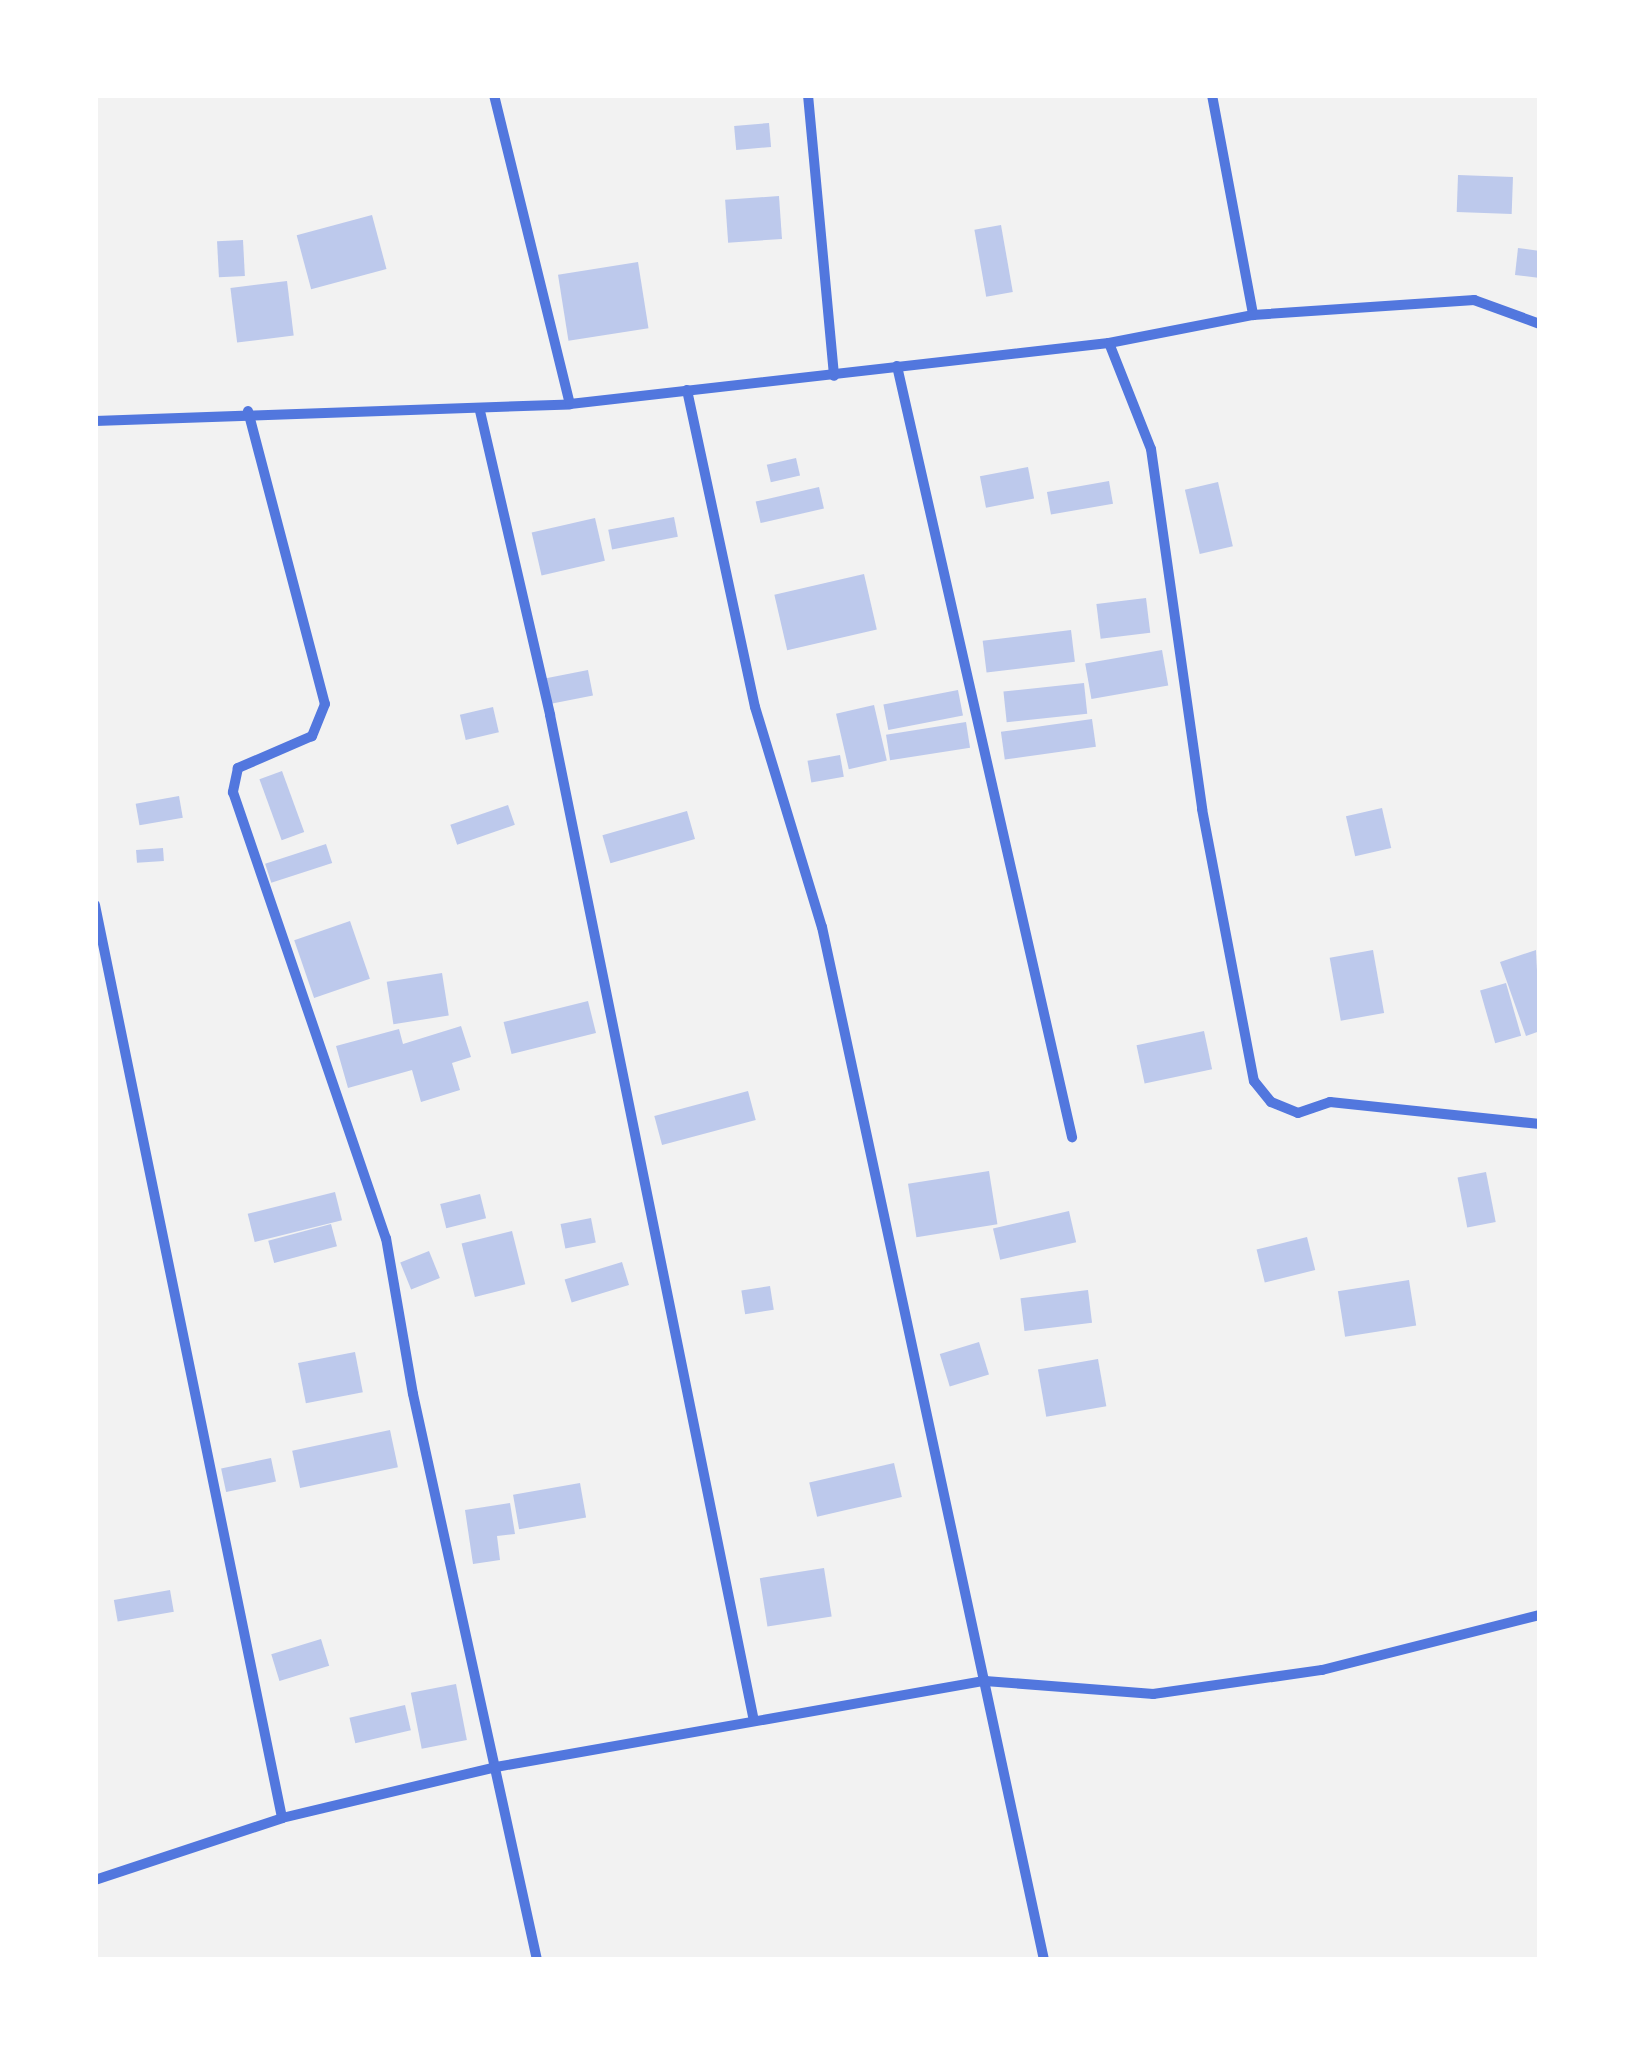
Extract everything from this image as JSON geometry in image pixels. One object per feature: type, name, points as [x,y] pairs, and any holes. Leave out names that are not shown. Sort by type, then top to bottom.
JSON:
[{"type":"street","points":[[494,95],[570,404]]},
{"type":"street","points":[[808,95],[834,376]]},
{"type":"street","points":[[1212,95],[1253,315]]},
{"type":"street","points":[[95,420],[248,411],[480,411],[570,404],[1109,344],[1253,315],[1474,300],[1540,324]]},
{"type":"street","points":[[1109,344],[1151,449],[1202,809],[1254,1080],[1271,1102],[1298,1113],[1330,1102],[1540,1124]]},
{"type":"street","points":[[896,366],[1072,1137]]},
{"type":"street","points":[[687,390],[754,707],[822,927],[1044,1960]]},
{"type":"street","points":[[248,411],[325,704],[312,736],[238,768],[233,792],[386,1238],[413,1394],[537,1960]]},
{"type":"street","points":[[480,411],[550,714],[754,1722]]},
{"type":"street","points":[[95,905],[282,1818]]},
{"type":"street","points":[[95,1880],[282,1818],[496,1767],[985,1681],[1153,1694],[1322,1670],[1540,1615]]},
{"type":"building","points":[[769,123],[771,147],[736,150],[734,126]]},
{"type":"building","points":[[1458,175],[1513,177],[1512,214],[1457,212]]},
{"type":"building","points":[[779,196],[782,239],[728,243],[725,200]]},
{"type":"building","points":[[372,215],[386,269],[311,289],[297,235]]},
{"type":"building","points":[[1001,225],[1013,292],[986,297],[974,230]]},
{"type":"building","points":[[243,240],[245,276],[219,277],[217,241]]},
{"type":"building","points":[[1518,248],[1540,251],[1540,278],[1515,275]]},
{"type":"building","points":[[638,262],[648,328],[568,341],[558,275]]},
{"type":"building","points":[[287,281],[294,336],[237,343],[230,288]]},
{"type":"building","points":[[796,458],[800,476],[771,482],[767,465]]},
{"type":"building","points":[[1028,467],[1034,498],[986,508],[980,476]]},
{"type":"building","points":[[1109,481],[1113,504],[1051,515],[1047,492]]},
{"type":"building","points":[[1218,482],[1233,546],[1200,554],[1185,490]]},
{"type":"building","points":[[819,487],[824,508],[761,523],[756,502]]},
{"type":"building","points":[[674,517],[678,537],[612,549],[608,530]]},
{"type":"building","points":[[595,518],[605,561],[542,575],[532,533]]},
{"type":"building","points":[[864,574],[877,630],[787,650],[774,595]]},
{"type":"building","points":[[1146,598],[1150,633],[1101,639],[1096,604]]},
{"type":"building","points":[[1071,630],[1075,662],[987,673],[983,641]]},
{"type":"building","points":[[1162,650],[1168,685],[1091,699],[1085,664]]},
{"type":"building","points":[[588,670],[593,696],[550,704],[545,678]]},
{"type":"building","points":[[1084,683],[1087,714],[1007,722],[1003,691]]},
{"type":"building","points":[[958,690],[963,716],[888,730],[883,705]]},
{"type":"building","points":[[874,705],[887,761],[849,769],[836,714]]},
{"type":"building","points":[[493,707],[499,732],[466,740],[460,715]]},
{"type":"building","points":[[1092,719],[1096,747],[1005,760],[1001,732]]},
{"type":"building","points":[[966,722],[970,748],[890,760],[886,735]]},
{"type":"building","points":[[840,755],[844,777],[811,782],[808,761]]},
{"type":"building","points":[[282,771],[304,832],[282,840],[259,779]]},
{"type":"building","points":[[179,796],[183,818],[139,825],[136,804]]},
{"type":"building","points":[[508,805],[515,825],[457,845],[450,825]]},
{"type":"building","points":[[1382,808],[1391,848],[1355,856],[1346,816]]},
{"type":"building","points":[[687,811],[695,839],[610,863],[602,835]]},
{"type":"building","points":[[326,844],[332,863],[271,883],[265,864]]},
{"type":"building","points":[[163,848],[164,861],[137,863],[136,850]]},
{"type":"building","points":[[350,921],[370,979],[314,998],[294,940]]},
{"type":"building","points":[[1373,950],[1384,1013],[1341,1021],[1330,958]]},
{"type":"building","points":[[1536,950],[1540,1031],[1526,1036],[1500,962]]},
{"type":"building","points":[[442,973],[449,1015],[393,1024],[387,982]]},
{"type":"building","points":[[1506,983],[1521,1036],[1495,1043],[1480,990]]},
{"type":"building","points":[[588,1001],[596,1033],[512,1054],[504,1022]]},
{"type":"building","points":[[461,1026],[471,1057],[452,1063],[460,1090],[421,1102],[412,1070],[348,1088],[336,1046],[399,1029],[403,1044]]},
{"type":"building","points":[[1204,1031],[1212,1069],[1145,1083],[1137,1045]]},
{"type":"building","points":[[748,1091],[756,1120],[662,1145],[654,1116]]},
{"type":"building","points":[[989,1171],[997,1224],[916,1237],[908,1184]]},
{"type":"building","points":[[1486,1172],[1496,1222],[1467,1228],[1458,1178]]},
{"type":"building","points":[[335,1192],[342,1220],[255,1242],[248,1214]]},
{"type":"building","points":[[480,1194],[486,1218],[446,1228],[440,1204]]},
{"type":"building","points":[[1069,1211],[1076,1242],[1000,1260],[993,1229]]},
{"type":"building","points":[[591,1218],[596,1243],[565,1248],[561,1224]]},
{"type":"building","points":[[331,1224],[337,1246],[274,1263],[268,1241]]},
{"type":"building","points":[[512,1231],[525,1284],[475,1297],[462,1244]]},
{"type":"building","points":[[1307,1237],[1315,1270],[1265,1283],[1257,1250]]},
{"type":"building","points":[[429,1251],[440,1278],[411,1290],[400,1263]]},
{"type":"building","points":[[622,1262],[629,1285],[572,1302],[565,1280]]},
{"type":"building","points":[[1409,1280],[1416,1325],[1345,1337],[1338,1291]]},
{"type":"building","points":[[770,1286],[774,1310],[745,1314],[741,1291]]},
{"type":"building","points":[[1088,1290],[1092,1323],[1025,1331],[1021,1298]]},
{"type":"building","points":[[979,1342],[989,1375],[950,1387],[940,1354]]},
{"type":"building","points":[[355,1352],[363,1392],[306,1403],[298,1363]]},
{"type":"building","points":[[1098,1359],[1106,1406],[1046,1417],[1038,1370]]},
{"type":"building","points":[[390,1430],[398,1467],[300,1488],[292,1451]]},
{"type":"building","points":[[271,1458],[276,1481],[226,1492],[221,1469]]},
{"type":"building","points":[[894,1463],[902,1497],[817,1517],[809,1483]]},
{"type":"building","points":[[580,1483],[586,1517],[519,1529],[513,1495]]},
{"type":"building","points":[[510,1503],[515,1534],[497,1536],[500,1560],[473,1564],[465,1510]]},
{"type":"building","points":[[824,1568],[832,1616],[767,1627],[760,1578]]},
{"type":"building","points":[[170,1590],[174,1612],[118,1622],[114,1600]]},
{"type":"building","points":[[321,1639],[329,1666],[279,1681],[271,1654]]},
{"type":"building","points":[[456,1684],[467,1740],[422,1749],[411,1693]]},
{"type":"building","points":[[405,1705],[411,1730],[355,1743],[349,1718]]}]
